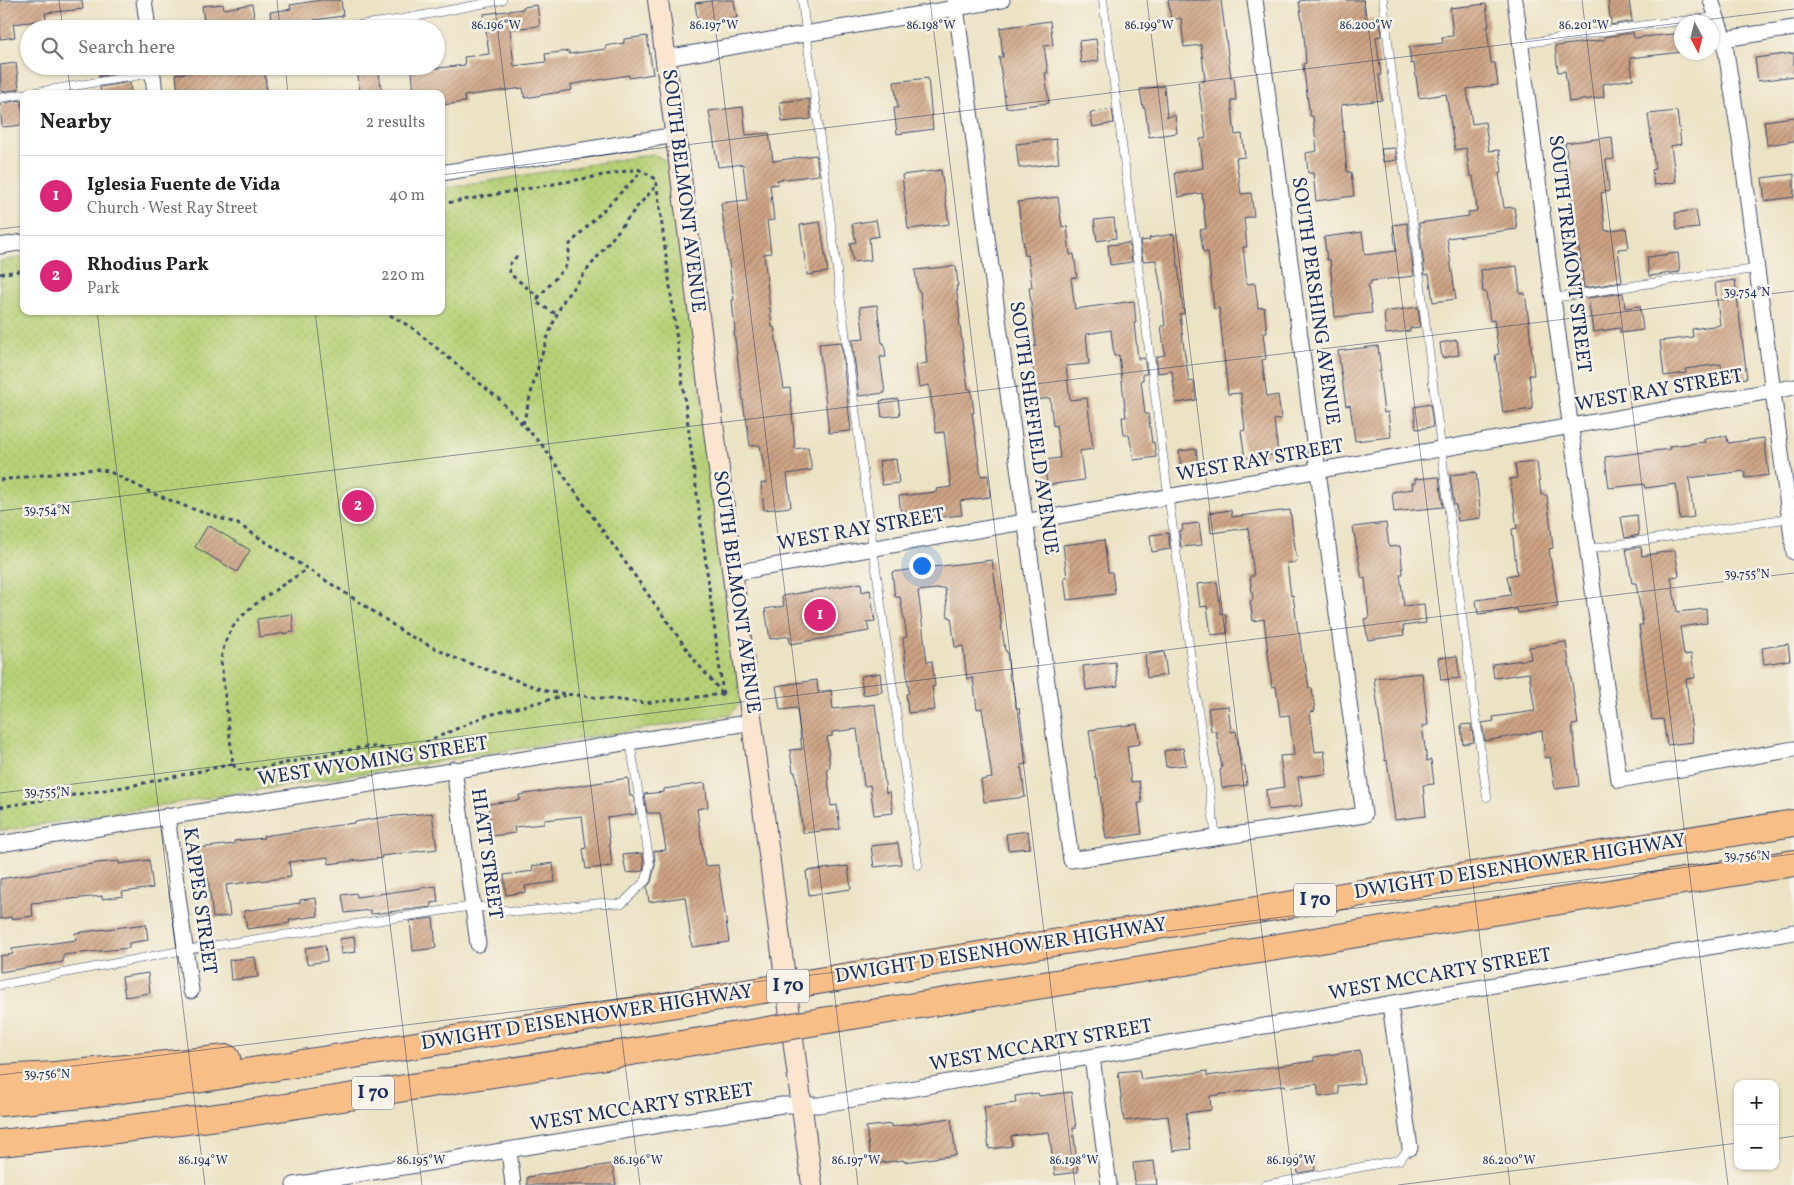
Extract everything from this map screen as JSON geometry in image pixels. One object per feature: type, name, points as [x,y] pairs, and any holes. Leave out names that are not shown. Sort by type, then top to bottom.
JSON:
[{"type":"highway","name":"DWIGHT D EISENHOWER HIGHWAY","points":[[0,1103],[73,1096],[189,1080],[739,994],[1794,822]]},
{"type":"highway","name":"DWIGHT D EISENHOWER HIGHWAY","points":[[0,1142],[85,1134],[294,1106],[1794,863]]},
{"type":"highway","points":[[0,1078],[63,1074],[489,1033]]},
{"type":"highway","points":[[0,1150],[85,1134]]},
{"type":"main road","name":"SOUTH BELMONT AVENUE","points":[[658,0],[812,1185]]},
{"type":"street","points":[[144,0],[147,20]]},
{"type":"street","points":[[666,58],[807,34],[956,4],[1002,0]]},
{"type":"street","name":"SOUTH PERSHING AVENUE","points":[[1216,838],[1364,814],[1255,0]]},
{"type":"street","name":"SOUTH TREMONT STREET","points":[[1516,0],[1553,298],[1619,780],[1794,749]]},
{"type":"street","points":[[1712,0],[1716,15]]},
{"type":"street","name":"SOUTH SHEFFIELD AVENUE","points":[[956,4],[1071,860],[1216,838]]},
{"type":"street","points":[[1719,23],[1724,39],[1740,140],[1794,552]]},
{"type":"street","points":[[1724,39],[1794,28]]},
{"type":"street","points":[[153,75],[154,90]]},
{"type":"street","points":[[445,173],[676,135]]},
{"type":"street","points":[[0,246],[20,243]]},
{"type":"street","name":"WEST RAY STREET","points":[[733,573],[1794,387]]},
{"type":"street","name":"WEST WYOMING STREET","points":[[0,844],[753,722]]},
{"type":"street","name":"HIATT STREET","points":[[454,769],[478,944]]},
{"type":"street","name":"KAPPES STREET","points":[[167,816],[190,991]]},
{"type":"street","name":"WEST MCCARTY STREET","points":[[294,1185],[359,1180],[509,1150],[782,1105],[819,1105],[1794,932]]},
{"type":"street","points":[[1390,1004],[1410,1148]]},
{"type":"street","points":[[1092,1057],[1109,1185]]},
{"type":"street","points":[[509,1150],[513,1185]]},
{"type":"lane","points":[[396,20],[502,0]]},
{"type":"lane","points":[[802,0],[873,548],[918,865]]},
{"type":"lane","points":[[1103,0],[1168,497],[1216,838]]},
{"type":"lane","points":[[1384,0],[1401,150],[1415,233],[1440,450],[1487,797]]},
{"type":"lane","points":[[1522,44],[1674,22]]},
{"type":"lane","points":[[43,90],[125,75]]},
{"type":"lane","points":[[0,98],[20,94]]},
{"type":"lane","points":[[1553,298],[1704,275],[1757,269]]},
{"type":"lane","points":[[1588,549],[1790,518]]},
{"type":"lane","points":[[0,985],[185,950],[472,906],[519,912],[601,903],[622,904],[646,880],[650,864],[630,741]]},
{"type":"lane","points":[[1265,1185],[1399,1160],[1410,1148]]},
{"type":"path","points":[[445,203],[638,170],[656,179],[723,694]]},
{"type":"path","points":[[556,314],[536,302],[567,265],[570,244],[642,171]]},
{"type":"path","points":[[523,425],[536,374],[556,314],[565,298],[637,207],[657,185]]},
{"type":"path","points":[[517,256],[509,265],[510,274],[540,298]]},
{"type":"path","points":[[0,274],[20,271]]},
{"type":"path","points":[[391,315],[411,327],[499,399],[542,446],[696,662],[723,694]]},
{"type":"path","points":[[0,480],[94,469],[108,471],[170,500],[238,524],[406,634],[455,658],[549,692],[646,703],[723,694]]},
{"type":"path","points":[[307,569],[239,618],[223,646],[220,661],[233,764],[237,770],[252,770],[362,747],[392,750],[412,749],[485,716],[570,694]]},
{"type":"path","points":[[0,807],[135,785],[233,764]]},
{"type":"green space","points":[[653,154],[671,163],[741,701],[730,715],[0,831],[0,261],[20,258],[20,315],[445,315],[445,188]]},
{"type":"building","points":[[0,0],[82,0],[83,9],[45,13],[46,20],[20,20],[20,23],[13,24],[15,37],[0,39]]},
{"type":"building","points":[[321,0],[341,0],[343,16],[314,20],[271,20],[270,12],[291,9],[290,5]]},
{"type":"building","points":[[734,0],[737,18],[698,24],[695,3]]},
{"type":"building","points":[[1168,0],[1221,0],[1231,78],[1234,78],[1236,100],[1231,100],[1235,135],[1242,134],[1245,157],[1236,158],[1241,194],[1251,193],[1254,216],[1244,218],[1247,247],[1243,247],[1247,284],[1255,283],[1258,308],[1264,307],[1267,333],[1263,333],[1266,359],[1262,360],[1267,397],[1278,395],[1281,419],[1274,420],[1278,454],[1245,458],[1241,431],[1245,430],[1241,393],[1228,394],[1219,308],[1214,309],[1208,252],[1203,252],[1200,230],[1206,229],[1202,193],[1178,197],[1175,173],[1203,168],[1200,139],[1206,138],[1198,82],[1205,81],[1201,45],[1184,47],[1181,18],[1171,20]]},
{"type":"building","points":[[1363,0],[1366,20],[1380,18],[1382,36],[1376,37],[1382,100],[1341,105],[1347,172],[1351,172],[1354,196],[1316,201],[1313,173],[1308,173],[1306,153],[1317,151],[1313,116],[1310,116],[1303,64],[1306,63],[1299,1]]},
{"type":"building","points":[[1608,0],[1629,0],[1632,21],[1611,25]]},
{"type":"building","points":[[223,4],[224,9],[252,4],[255,20],[204,20],[202,6]]},
{"type":"building","points":[[1486,4],[1491,63],[1495,63],[1498,85],[1467,89],[1472,124],[1485,122],[1489,151],[1499,150],[1502,172],[1499,173],[1504,208],[1514,207],[1517,229],[1447,238],[1456,299],[1433,302],[1429,274],[1425,275],[1419,223],[1469,216],[1468,212],[1477,211],[1473,176],[1470,176],[1466,148],[1455,150],[1446,94],[1419,98],[1414,63],[1411,64],[1409,47],[1443,43],[1442,37],[1453,36],[1450,8]]},
{"type":"building","points":[[537,5],[540,26],[510,29],[514,66],[546,62],[545,54],[569,51],[569,54],[606,49],[605,46],[624,43],[624,39],[647,36],[653,74],[629,78],[629,75],[574,84],[571,85],[572,90],[525,98],[523,88],[464,96],[465,102],[445,105],[445,90],[414,90],[412,75],[445,75],[445,67],[465,65],[464,57],[489,54],[484,14],[523,9],[523,7]]},
{"type":"building","points":[[1050,21],[1053,45],[1044,46],[1048,73],[1045,73],[1049,103],[1006,108],[999,57],[1003,57],[1000,28]]},
{"type":"building","points":[[1633,33],[1634,38],[1674,34],[1674,53],[1630,58],[1633,79],[1603,84],[1604,97],[1569,102],[1565,71],[1558,72],[1555,46],[1604,40],[1604,37]]},
{"type":"building","points":[[1096,39],[1099,61],[1081,63],[1079,41]]},
{"type":"building","points":[[1794,53],[1794,76],[1758,81],[1755,58]]},
{"type":"building","points":[[16,63],[19,89],[1,92],[0,65]]},
{"type":"building","points":[[176,75],[265,75],[267,90],[178,90]]},
{"type":"building","points":[[358,75],[379,75],[381,90],[360,90]]},
{"type":"building","points":[[928,78],[933,129],[897,134],[894,108],[898,108],[894,82]]},
{"type":"building","points":[[130,82],[131,90],[100,90],[100,87]]},
{"type":"building","points":[[1164,86],[1167,117],[1175,115],[1177,133],[1149,137],[1140,89]]},
{"type":"building","points":[[809,99],[811,119],[782,122],[780,102]]},
{"type":"building","points":[[20,100],[20,125],[2,127],[0,104]]},
{"type":"building","points":[[743,107],[746,135],[769,133],[773,161],[816,155],[819,175],[777,180],[778,184],[770,185],[774,220],[767,221],[771,253],[764,254],[772,327],[774,327],[784,389],[790,388],[795,449],[808,447],[812,470],[787,474],[791,507],[764,510],[761,483],[767,483],[760,445],[750,446],[745,416],[734,332],[732,300],[734,300],[721,203],[747,200],[743,164],[718,167],[709,111]]},
{"type":"building","points":[[1112,109],[1114,123],[1093,127],[1090,113]]},
{"type":"building","points":[[1677,111],[1681,144],[1671,146],[1676,182],[1654,185],[1652,170],[1655,169],[1648,114]]},
{"type":"building","points":[[1794,117],[1794,141],[1767,145],[1764,121]]},
{"type":"building","points":[[1612,137],[1614,159],[1606,160],[1609,191],[1601,193],[1605,231],[1626,228],[1629,248],[1618,249],[1622,282],[1584,288],[1565,143]]},
{"type":"building","points":[[1056,139],[1059,163],[1019,168],[1016,144]]},
{"type":"building","points":[[1395,148],[1397,160],[1383,162],[1381,149]]},
{"type":"building","points":[[941,170],[949,224],[908,229],[902,175]]},
{"type":"building","points":[[1794,174],[1794,197],[1765,201],[1762,178]]},
{"type":"building","points":[[1058,197],[1062,227],[1067,226],[1070,255],[1074,254],[1077,277],[1071,278],[1075,309],[1134,301],[1136,323],[1134,323],[1138,359],[1144,358],[1147,374],[1143,374],[1143,380],[1141,380],[1145,414],[1148,414],[1156,457],[1134,460],[1129,435],[1124,435],[1122,417],[1126,417],[1119,355],[1114,356],[1111,330],[1086,334],[1089,364],[1066,366],[1070,400],[1087,398],[1093,449],[1080,451],[1084,480],[1047,485],[1044,460],[1060,458],[1056,425],[1053,426],[1050,398],[1036,400],[1031,347],[1036,346],[1029,287],[1032,287],[1028,255],[1025,256],[1018,202]]},
{"type":"building","points":[[1696,210],[1699,228],[1677,230],[1675,213]]},
{"type":"building","points":[[1114,218],[1116,238],[1097,241],[1094,220]]},
{"type":"building","points":[[876,220],[879,236],[869,238],[871,260],[853,262],[850,243],[856,242],[852,224]]},
{"type":"building","points":[[820,222],[828,272],[807,275],[800,225]]},
{"type":"building","points":[[1407,223],[1414,276],[1371,281],[1371,284],[1368,285],[1372,313],[1335,317],[1330,260],[1327,260],[1324,237],[1362,232],[1365,255],[1396,251],[1393,225]]},
{"type":"building","points":[[1174,234],[1184,314],[1180,314],[1184,349],[1189,382],[1194,381],[1196,400],[1176,403],[1172,371],[1158,373],[1156,357],[1165,355],[1161,326],[1165,326],[1156,260],[1143,261],[1140,241]]},
{"type":"building","points":[[1129,243],[1132,262],[1110,265],[1108,245]]},
{"type":"building","points":[[1678,253],[1680,272],[1649,276],[1647,257]]},
{"type":"building","points":[[956,266],[959,318],[968,389],[971,389],[974,413],[972,413],[981,476],[988,475],[990,497],[960,501],[962,515],[925,519],[925,522],[902,524],[899,496],[937,492],[936,489],[951,487],[944,432],[936,433],[929,385],[919,387],[916,365],[927,363],[920,291],[918,291],[915,270]]},
{"type":"building","points":[[1517,266],[1520,294],[1525,293],[1528,315],[1534,375],[1529,375],[1533,409],[1503,413],[1495,355],[1499,354],[1494,320],[1490,321],[1486,292],[1483,292],[1481,270]]},
{"type":"building","points":[[1735,280],[1747,378],[1723,381],[1721,364],[1685,369],[1686,373],[1664,376],[1660,341],[1693,337],[1692,329],[1720,325],[1715,283]]},
{"type":"building","points":[[1623,293],[1625,308],[1640,306],[1643,330],[1620,333],[1620,328],[1593,332],[1588,298]]},
{"type":"building","points":[[877,305],[882,343],[884,343],[886,357],[880,357],[885,393],[859,396],[852,340],[864,339],[860,307]]},
{"type":"building","points":[[1418,307],[1420,327],[1410,328],[1410,331],[1386,334],[1384,312]]},
{"type":"building","points":[[1457,340],[1459,355],[1442,358],[1440,343]]},
{"type":"building","points":[[841,342],[851,431],[829,433],[819,344]]},
{"type":"building","points":[[1378,346],[1384,413],[1388,412],[1391,437],[1355,441],[1350,405],[1346,406],[1338,351]]},
{"type":"building","points":[[898,399],[900,415],[882,417],[880,401]]},
{"type":"building","points":[[1430,404],[1433,427],[1416,429],[1414,407]]},
{"type":"building","points":[[1727,436],[1728,443],[1764,438],[1769,475],[1745,478],[1745,471],[1689,478],[1694,517],[1680,519],[1676,484],[1645,488],[1644,484],[1609,488],[1605,457],[1670,449],[1669,446],[1705,442],[1704,439]]},
{"type":"building","points":[[1196,449],[1198,465],[1181,467],[1179,451]]},
{"type":"building","points":[[896,459],[899,483],[882,485],[879,461]]},
{"type":"building","points":[[1537,462],[1541,495],[1547,495],[1553,548],[1549,549],[1558,607],[1518,613],[1517,609],[1478,614],[1476,600],[1511,595],[1507,576],[1517,574],[1512,529],[1517,528],[1510,479],[1517,478],[1515,464]]},
{"type":"building","points":[[1476,472],[1481,518],[1458,521],[1450,475]]},
{"type":"building","points":[[1439,477],[1443,507],[1394,512],[1392,492],[1413,489],[1412,483],[1415,483],[1415,479]]},
{"type":"building","points":[[1231,510],[1232,517],[1290,510],[1297,562],[1287,563],[1291,596],[1293,595],[1303,662],[1305,662],[1309,688],[1312,688],[1315,711],[1310,712],[1315,752],[1324,751],[1327,774],[1298,777],[1302,806],[1268,810],[1266,790],[1284,787],[1280,756],[1294,755],[1289,715],[1280,716],[1276,686],[1272,687],[1264,619],[1253,621],[1250,601],[1253,600],[1250,576],[1254,576],[1248,528],[1211,533],[1209,513]]},
{"type":"building","points":[[1637,515],[1639,535],[1625,538],[1621,517]]},
{"type":"building","points":[[1199,523],[1202,545],[1181,547],[1179,531],[1183,530],[1182,525]]},
{"type":"building","points":[[1386,523],[1389,547],[1400,546],[1403,574],[1400,574],[1404,606],[1424,604],[1426,623],[1403,626],[1404,635],[1368,640],[1364,619],[1369,618],[1365,578],[1362,579],[1353,527]]},
{"type":"building","points":[[208,525],[250,550],[237,572],[195,547]]},
{"type":"building","points":[[1168,533],[1170,549],[1152,552],[1150,535]]},
{"type":"building","points":[[1104,540],[1108,572],[1112,572],[1115,594],[1067,600],[1064,578],[1067,577],[1063,545]]},
{"type":"building","points":[[1641,547],[1642,556],[1675,550],[1679,576],[1671,577],[1677,612],[1706,609],[1707,623],[1680,627],[1684,655],[1691,654],[1695,678],[1686,679],[1693,742],[1667,745],[1663,719],[1652,720],[1639,625],[1643,625],[1636,583],[1632,583],[1626,549]]},
{"type":"building","points":[[992,560],[1010,681],[1012,681],[1016,708],[1019,708],[1027,764],[1021,765],[1025,797],[984,802],[981,780],[992,778],[982,708],[977,709],[973,678],[967,679],[963,646],[955,647],[951,617],[948,617],[945,588],[918,591],[927,662],[932,661],[935,686],[932,687],[935,710],[908,713],[906,694],[909,693],[903,638],[907,637],[900,597],[895,597],[892,572]]},
{"type":"building","points":[[1217,582],[1221,614],[1226,614],[1228,633],[1211,635],[1207,606],[1200,607],[1197,584]]},
{"type":"building","points":[[861,583],[862,592],[870,590],[875,621],[867,622],[869,631],[790,644],[789,636],[770,639],[765,609],[784,606],[782,596]]},
{"type":"building","points":[[292,614],[294,632],[259,637],[257,619]]},
{"type":"building","points":[[1566,642],[1578,724],[1572,725],[1579,786],[1555,789],[1550,757],[1545,758],[1542,731],[1485,741],[1482,723],[1494,721],[1493,717],[1535,711],[1529,673],[1494,678],[1492,664],[1531,659],[1529,647]]},
{"type":"building","points":[[1788,644],[1790,660],[1764,664],[1762,648]]},
{"type":"building","points":[[1164,652],[1167,675],[1147,678],[1145,655]]},
{"type":"building","points":[[1457,656],[1460,678],[1441,680],[1438,658]]},
{"type":"building","points":[[1115,662],[1118,686],[1086,690],[1083,666]]},
{"type":"building","points":[[880,673],[882,692],[863,695],[861,676]]},
{"type":"building","points":[[1422,673],[1428,725],[1422,726],[1427,761],[1431,760],[1434,784],[1423,785],[1426,816],[1395,820],[1374,678]]},
{"type":"building","points":[[817,680],[818,692],[831,690],[833,709],[875,704],[886,793],[890,792],[893,813],[874,815],[870,785],[864,786],[857,729],[832,732],[832,736],[827,737],[830,768],[827,768],[831,806],[837,805],[840,829],[803,833],[795,772],[793,772],[790,750],[802,749],[797,708],[780,710],[776,686]]},
{"type":"building","points":[[1228,706],[1231,732],[1236,731],[1242,767],[1245,766],[1247,785],[1222,788],[1220,770],[1222,769],[1216,731],[1211,731],[1208,708]]},
{"type":"building","points":[[1137,724],[1140,744],[1127,746],[1131,782],[1139,781],[1142,803],[1138,803],[1142,834],[1106,839],[1089,730]]},
{"type":"building","points":[[1471,724],[1474,742],[1463,744],[1461,725]]},
{"type":"building","points":[[1183,748],[1186,765],[1166,767],[1164,751]]},
{"type":"building","points":[[628,778],[630,796],[633,796],[636,814],[607,818],[612,866],[586,869],[583,849],[586,848],[582,816],[544,820],[544,824],[514,827],[515,833],[492,836],[488,804],[520,800],[519,795]]},
{"type":"building","points":[[705,783],[708,807],[697,809],[705,866],[718,865],[729,942],[692,947],[685,897],[649,902],[647,887],[651,882],[655,865],[654,851],[666,850],[660,813],[647,813],[644,794],[664,792],[664,789]]},
{"type":"building","points":[[432,813],[437,849],[329,864],[328,857],[289,862],[291,877],[226,885],[230,916],[213,918],[208,878],[202,878],[198,848],[234,844],[234,841],[264,838],[263,836],[385,817]]},
{"type":"building","points":[[1028,831],[1030,848],[1008,850],[1006,834]]},
{"type":"building","points":[[898,843],[901,864],[874,867],[871,846]]},
{"type":"building","points":[[642,853],[643,871],[626,873],[623,855]]},
{"type":"building","points":[[149,860],[153,888],[122,892],[123,896],[102,899],[102,896],[31,903],[33,916],[0,919],[0,879],[98,863],[119,861],[119,864]]},
{"type":"building","points":[[553,863],[555,882],[525,886],[526,892],[506,895],[504,875],[533,871],[532,866]]},
{"type":"building","points":[[848,866],[851,889],[809,895],[806,871]]},
{"type":"building","points":[[436,886],[438,902],[431,903],[431,907],[371,914],[370,910],[345,913],[342,895],[356,893],[357,897]]},
{"type":"building","points":[[316,898],[318,916],[289,920],[290,923],[247,929],[244,911],[300,903],[300,900]]},
{"type":"building","points":[[433,918],[436,948],[413,951],[410,921]]},
{"type":"building","points":[[146,924],[148,940],[129,943],[129,948],[63,955],[63,962],[0,972],[0,956],[13,954],[12,949],[76,940],[75,933]]},
{"type":"building","points":[[354,937],[356,952],[341,954],[340,939]]},
{"type":"building","points":[[325,945],[327,961],[307,964],[305,948]]},
{"type":"building","points":[[255,957],[258,977],[231,980],[229,960]]},
{"type":"building","points":[[148,973],[150,993],[125,997],[122,977]]},
{"type":"building","points":[[1360,1050],[1364,1083],[1338,1086],[1339,1094],[1319,1097],[1317,1084],[1286,1088],[1285,1085],[1210,1096],[1211,1110],[1186,1113],[1191,1149],[1173,1151],[1168,1116],[1124,1121],[1118,1072],[1139,1070],[1141,1080],[1207,1071],[1207,1076],[1314,1061],[1314,1057]]},
{"type":"building","points":[[1071,1092],[1076,1128],[1073,1128],[1078,1172],[1055,1175],[1049,1132],[1011,1136],[1012,1146],[989,1149],[984,1107],[1016,1103],[1015,1096],[1038,1093],[1039,1096]]},
{"type":"building","points":[[951,1118],[956,1155],[871,1164],[866,1127],[891,1124],[891,1127]]},
{"type":"building","points":[[1313,1154],[1315,1170],[1298,1173],[1296,1156]]},
{"type":"building","points":[[1154,1161],[1157,1185],[1135,1185],[1133,1163]]},
{"type":"building","points":[[612,1164],[616,1185],[527,1185],[527,1177]]},
{"type":"place","name":"Rhodius Park","points":[[358,506]]},
{"type":"place","name":"Iglesia Fuente de Vida","points":[[820,615]]}]
